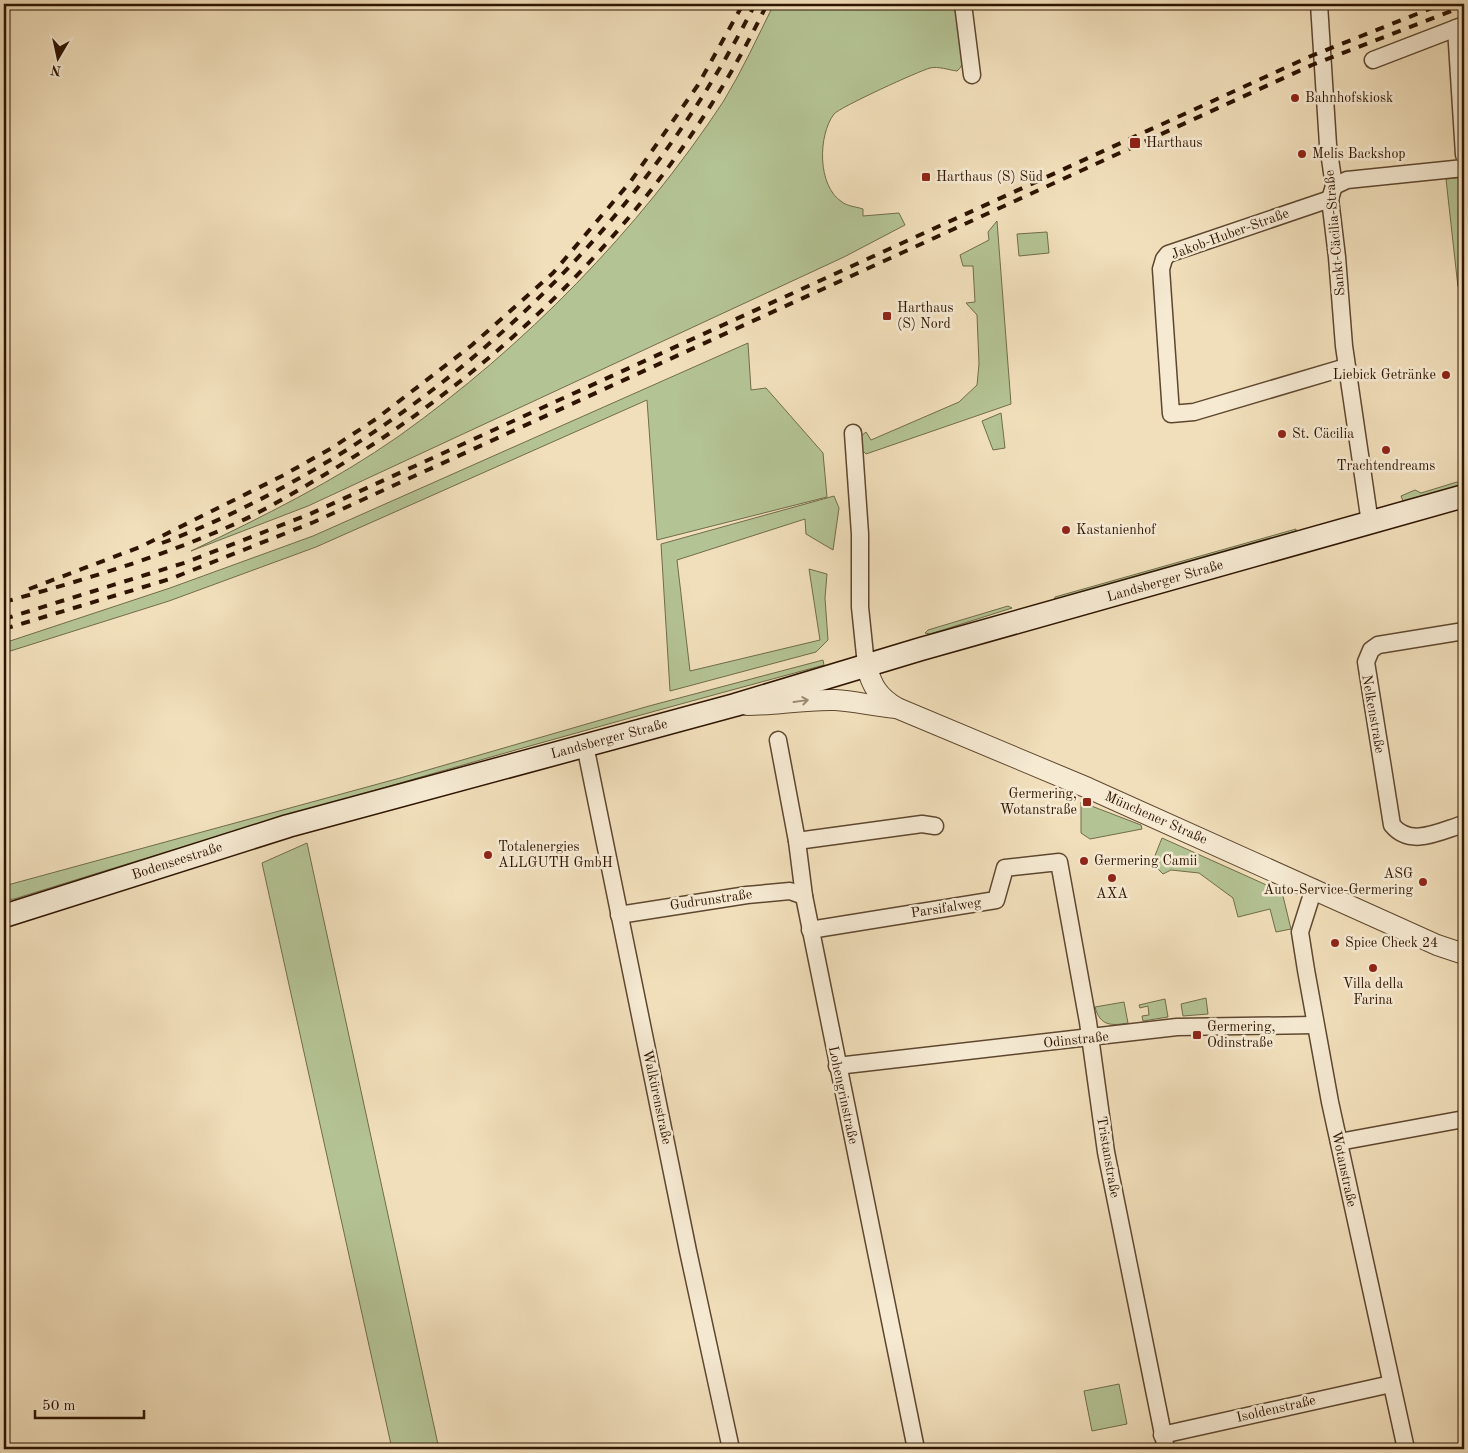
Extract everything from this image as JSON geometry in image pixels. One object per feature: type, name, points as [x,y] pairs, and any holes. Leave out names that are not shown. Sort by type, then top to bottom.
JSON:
[{"type":"main road","name":"Landsberger Straße","points":[[351,809],[735,705],[866,665],[1464,496]]},
{"type":"main road","name":"Bodenseestraße","points":[[4,916],[288,826],[351,809]]},
{"type":"street","points":[[963,4],[972,75]]},
{"type":"street","name":"Sankt-Cäcilia-Straße","points":[[1319,4],[1346,367],[1370,523]]},
{"type":"street","points":[[1373,60],[1460,26],[1464,155]]},
{"type":"street","points":[[1332,192],[1347,180],[1464,168]]},
{"type":"street","name":"Jakob-Huber-Straße","points":[[1332,192],[1168,254],[1164,259],[1162,269],[1171,414],[1194,412],[1346,367]]},
{"type":"street","points":[[853,433],[860,534],[860,607],[866,665]]},
{"type":"street","name":"Nelkenstraße","points":[[1464,631],[1378,645],[1367,656],[1366,671],[1392,825],[1406,837],[1416,838],[1464,824]]},
{"type":"street","name":"Münchener Straße","points":[[866,665],[875,690],[885,701],[896,708],[1088,788],[1314,888],[1437,945],[1464,954]]},
{"type":"street","points":[[735,705],[774,705],[807,700],[837,700],[896,708]]},
{"type":"street","name":"Lohengrinstraße","points":[[778,740],[797,841],[810,930],[916,1449]]},
{"type":"street","name":"Walkürenstraße","points":[[585,745],[731,1449]]},
{"type":"street","points":[[797,841],[922,824],[935,826]]},
{"type":"street","name":"Parsifalweg","points":[[810,930],[996,900],[1005,868],[1059,862]]},
{"type":"street","name":"Tristanstraße","points":[[1059,862],[1106,1152],[1164,1442]]},
{"type":"street","name":"Wotanstraße","points":[[1314,888],[1300,932],[1315,1025],[1406,1449]]},
{"type":"street","name":"Gudrunstraße","points":[[619,915],[747,895],[790,891],[804,896]]},
{"type":"street","name":"Odinstraße","points":[[837,1066],[1089,1039],[1177,1027],[1315,1025]]},
{"type":"street","points":[[1339,1142],[1464,1119]]},
{"type":"street","name":"Isoldenstraße","points":[[1164,1442],[1391,1384]]},
{"type":"green space","points":[[774,4],[958,4],[963,29],[964,58],[957,71],[930,68],[864,97],[834,114],[825,134],[823,147],[824,173],[834,194],[844,203],[863,209],[863,216],[899,213],[905,225],[844,257],[308,506],[191,551],[298,498],[375,452],[446,401],[534,325],[616,241],[690,150],[730,90]]},
{"type":"green space","points":[[1464,177],[1464,287],[1458,287],[1446,179]]},
{"type":"green space","points":[[997,221],[1011,404],[866,454],[860,448],[861,436],[866,432],[871,440],[959,402],[977,385],[979,364],[977,315],[966,303],[975,302],[973,266],[963,266],[960,255],[989,240],[988,232]]},
{"type":"green space","points":[[1047,232],[1049,253],[1019,256],[1017,234]]},
{"type":"green space","points":[[748,343],[751,390],[766,388],[823,453],[827,497],[657,540],[647,400],[316,547],[169,601],[4,653],[4,643],[170,588],[313,536]]},
{"type":"green space","points":[[1001,413],[1005,448],[993,450],[982,421]]},
{"type":"green space","points":[[1457,482],[1460,483],[1459,486],[1403,501],[1401,496],[1415,490],[1421,493]]},
{"type":"green space","points":[[834,496],[839,508],[833,550],[806,534],[805,519],[677,560],[690,671],[820,640],[809,569],[827,574],[825,598],[828,640],[816,652],[670,691],[661,544]]},
{"type":"green space","points":[[1296,529],[1296,531],[1054,601],[1055,597]]},
{"type":"green space","points":[[1008,606],[1012,608],[930,634],[925,633],[928,630]]},
{"type":"green space","points":[[823,660],[824,665],[418,778],[14,899],[4,900],[4,886],[400,778],[649,706]]},
{"type":"green space","points":[[1081,802],[1141,825],[1142,829],[1090,839],[1081,833]]},
{"type":"green space","points":[[1162,838],[1282,892],[1291,929],[1276,932],[1270,909],[1238,917],[1233,898],[1199,873],[1171,870],[1163,874],[1152,863]]},
{"type":"green space","points":[[307,843],[439,1449],[392,1449],[262,863]]},
{"type":"green space","points":[[1206,998],[1208,1014],[1183,1016],[1181,1004]]},
{"type":"green space","points":[[1165,999],[1168,1017],[1143,1021],[1142,1016],[1149,1015],[1148,1006],[1140,1008],[1139,1005]]},
{"type":"green space","points":[[1124,1002],[1128,1023],[1107,1023],[1100,1018],[1095,1007]]},
{"type":"green space","points":[[1119,1384],[1127,1424],[1092,1431],[1084,1391]]},
{"type":"railway","points":[[29,589],[140,547],[282,476],[330,449],[376,419],[472,345],[553,273],[631,181],[698,85],[743,4]]},
{"type":"railway","points":[[162,543],[249,505],[332,459],[398,416],[460,368],[519,316],[575,261],[627,202],[674,139],[717,73],[755,4]]},
{"type":"railway","points":[[4,602],[145,559],[201,539],[242,521],[334,469],[401,425],[466,377],[527,324],[584,268],[637,207],[686,143],[729,75],[767,4]]},
{"type":"railway","points":[[4,619],[187,562],[310,514],[1311,56],[1442,4]]},
{"type":"railway","points":[[4,629],[170,579],[314,522],[1312,65],[1464,6]]},
{"type":"place","name":"Bahnhofskiosk","points":[[1295,98]]},
{"type":"place","name":"Harthaus","points":[[1135,143]]},
{"type":"place","name":"Melis Backshop","points":[[1302,154]]},
{"type":"place","name":"Harthaus (S) Süd","points":[[926,177]]},
{"type":"place","name":"Harthaus (S) Nord","points":[[887,316]]},
{"type":"place","name":"Liebick Getränke","points":[[1446,375]]},
{"type":"place","name":"St. Cäcilia","points":[[1282,434]]},
{"type":"place","name":"Trachtendreams","points":[[1386,450]]},
{"type":"place","name":"Kastanienhof","points":[[1066,530]]},
{"type":"place","name":"Germering, Wotanstraße","points":[[1087,802]]},
{"type":"place","name":"Totalenergies ALLGUTH GmbH","points":[[488,855]]},
{"type":"place","name":"Germering Camii","points":[[1084,861]]},
{"type":"place","name":"AXA","points":[[1112,878]]},
{"type":"place","name":"ASG Auto-Service-Germering","points":[[1423,882]]},
{"type":"place","name":"Spice Check 24","points":[[1335,943]]},
{"type":"place","name":"Villa della Farina","points":[[1373,968]]},
{"type":"place","name":"Germering, Odinstraße","points":[[1197,1035]]}]
